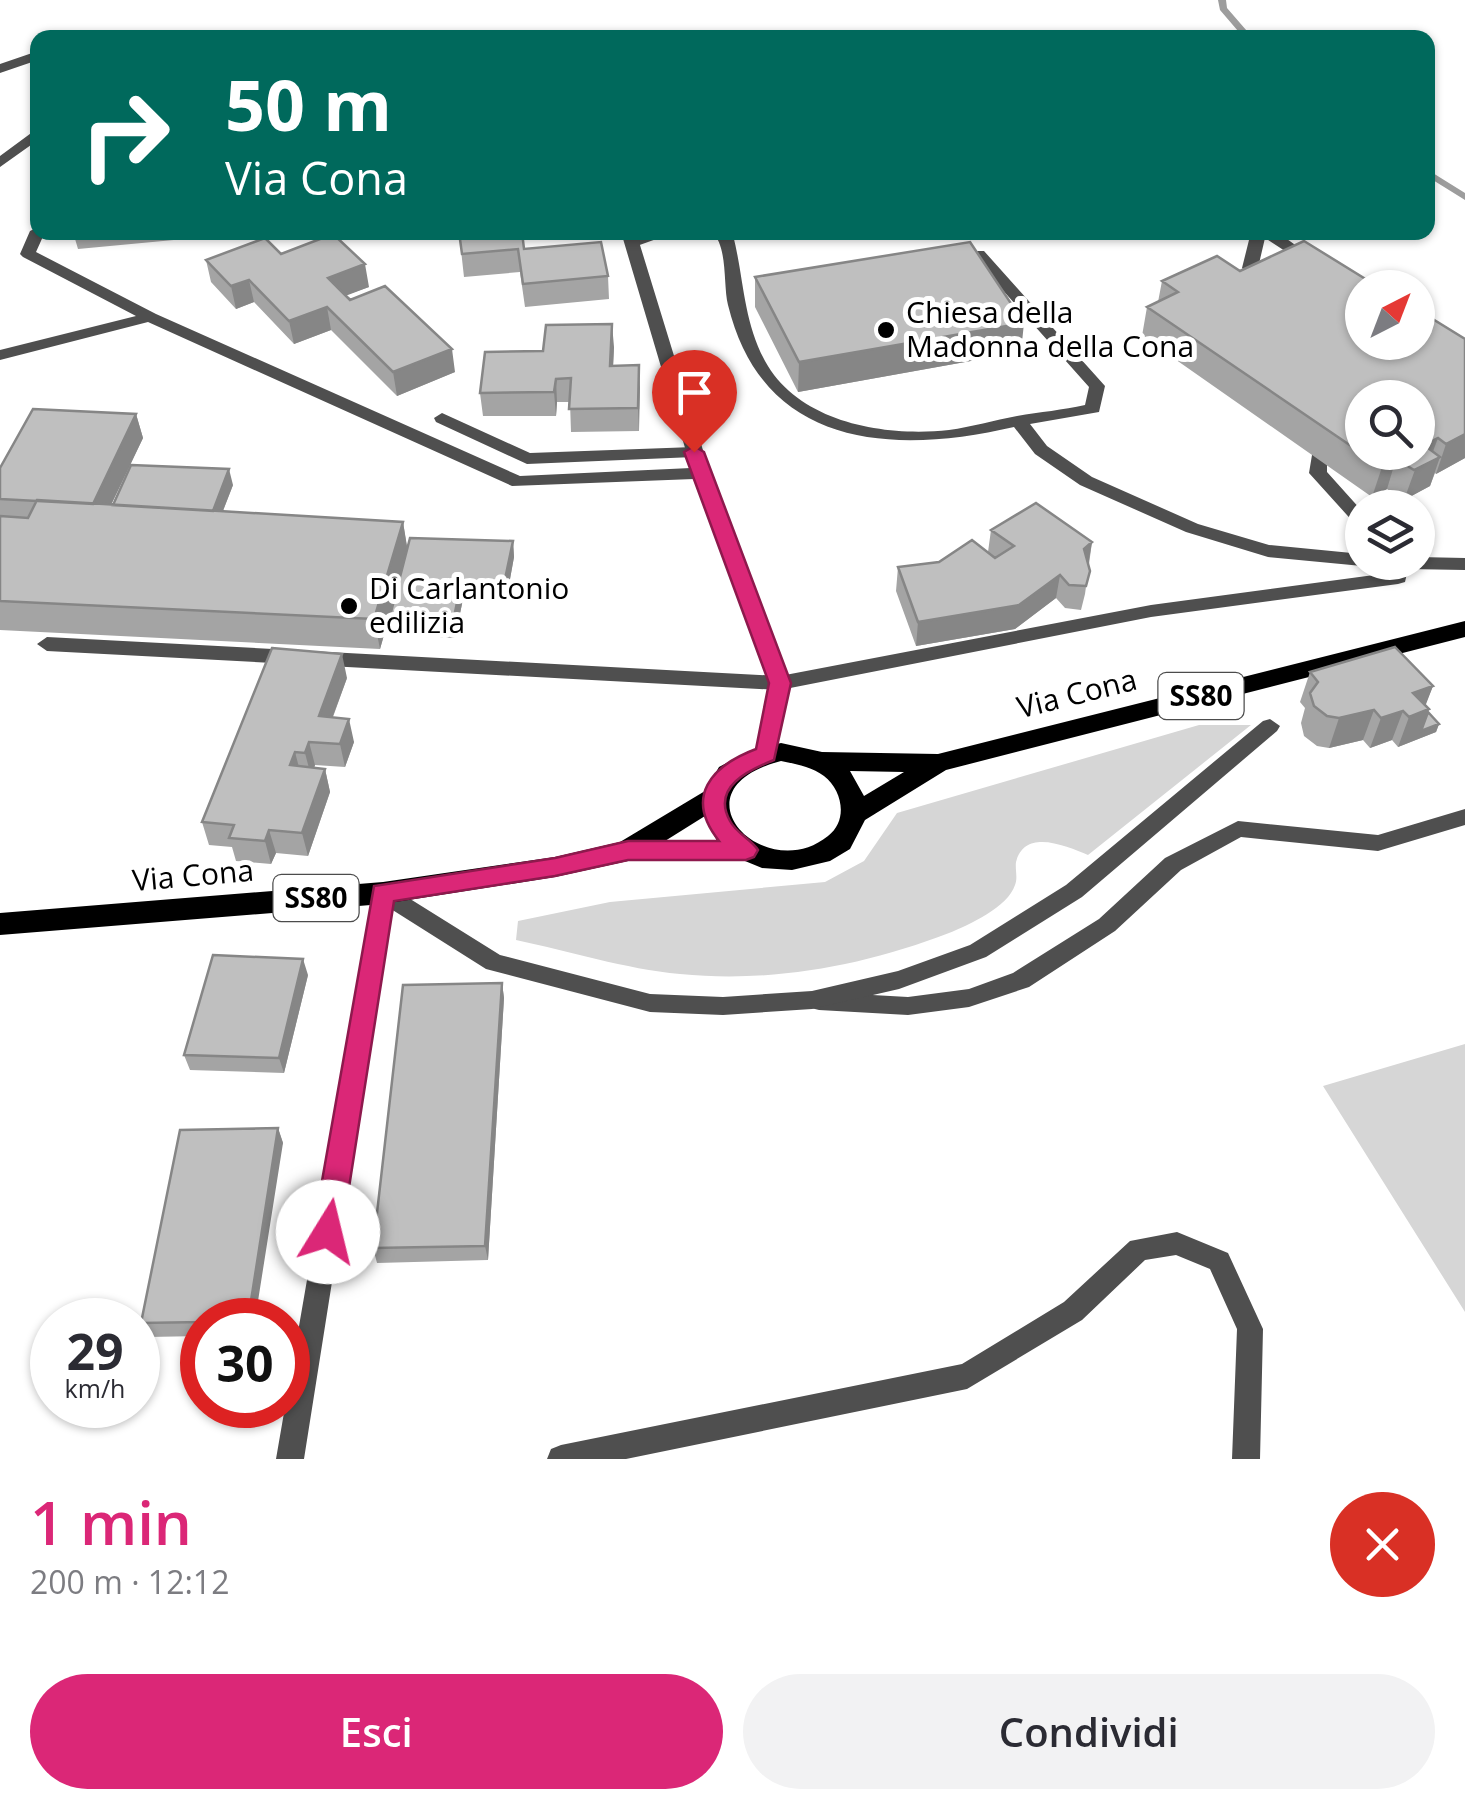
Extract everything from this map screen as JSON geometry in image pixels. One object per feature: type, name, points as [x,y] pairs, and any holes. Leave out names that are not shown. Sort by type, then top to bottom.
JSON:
[{"type":"main road","name":"Via Cona","points":[[823,761],[938,763],[1465,629]]},
{"type":"main road","name":"SS80","points":[[714,798],[726,774],[737,765],[766,754],[796,753],[823,761]]},
{"type":"main road","points":[[823,761],[845,778],[852,790],[855,814]]},
{"type":"main road","name":"Via Cona","points":[[855,814],[938,763]]},
{"type":"main road","name":"Via Cona","points":[[628,851],[714,798]]},
{"type":"main road","points":[[714,798],[717,822],[734,843],[746,850]]},
{"type":"main road","name":"SS80","points":[[746,850],[768,858],[814,856],[842,838],[855,814]]},
{"type":"main road","name":"Via Cona","points":[[0,924],[383,893],[555,867],[628,851],[746,850]]},
{"type":"street","points":[[0,69],[30,59]]},
{"type":"street","points":[[0,163],[30,139]]},
{"type":"street","points":[[34,240],[28,254],[150,317],[518,482],[701,473]]},
{"type":"street","points":[[632,240],[701,473],[780,683],[766,754]]},
{"type":"street","points":[[726,240],[732,258],[734,296],[750,344],[770,380],[805,410],[841,425],[878,434],[970,432],[1093,408],[1097,386],[978,254],[942,258]]},
{"type":"street","points":[[1250,268],[1256,240]]},
{"type":"street","points":[[1278,240],[1330,274]]},
{"type":"street","points":[[0,355],[150,317]]},
{"type":"street","points":[[442,418],[528,459],[694,452]]},
{"type":"street","points":[[1018,421],[1041,450],[1086,481],[1192,528],[1268,551],[1345,558]]},
{"type":"street","points":[[1342,449],[1318,459],[1318,473],[1345,503]]},
{"type":"street","points":[[1435,564],[1465,564]]},
{"type":"street","points":[[47,644],[780,683],[1150,611],[1383,580]]},
{"type":"street","points":[[812,1000],[900,980],[978,951],[1074,891],[1270,726]]},
{"type":"street","points":[[290,1459],[383,893],[494,963],[633,999],[723,1006],[812,1000],[908,1006],[968,998],[1021,980],[1107,925],[1173,864],[1238,828],[1378,843],[1465,816]]},
{"type":"street","points":[[561,1459],[967,1376],[1074,1311],[1140,1248],[1177,1243],[1218,1261],[1250,1330],[1246,1459]]},
{"type":"shaded area","points":[[1199,725],[1251,725],[1088,855],[1048,842],[1028,845],[1016,862],[1016,882],[1005,901],[967,925],[917,945],[817,969],[714,976],[639,968],[516,940],[518,921],[610,902],[825,882],[864,861],[897,813]]},
{"type":"shaded area","points":[[1465,1044],[1465,1312],[1323,1086]]},
{"type":"building","points":[[260,240],[267,240],[281,254],[317,240],[339,240],[365,264],[328,278],[350,300],[385,286],[452,349],[393,372],[327,307],[289,321],[249,280],[231,286],[206,260]]},
{"type":"building","points":[[460,240],[523,240],[524,249],[601,242],[608,276],[523,284],[518,249],[462,254]]},
{"type":"building","points":[[1304,241],[1351,270],[1345,270],[1345,360],[1435,360],[1435,320],[1465,339],[1465,434],[1446,444],[1435,440],[1435,380],[1345,380],[1345,442],[1147,307],[1178,292],[1162,281],[1217,256],[1240,271]]},
{"type":"building","name":"Chiesa della Madonna della Cona","points":[[970,242],[1024,323],[799,362],[755,277]]},
{"type":"building","points":[[612,324],[610,366],[639,365],[638,408],[569,409],[571,378],[556,379],[554,392],[480,393],[485,352],[543,351],[546,325]]},
{"type":"building","points":[[33,409],[136,414],[93,504],[0,499],[0,468]]},
{"type":"building","points":[[131,465],[229,469],[213,511],[113,505]]},
{"type":"building","points":[[37,500],[403,522],[374,619],[0,601],[0,516],[28,518]]},
{"type":"building","points":[[1036,503],[1092,542],[1084,549],[1090,571],[1086,586],[1069,585],[1060,575],[1019,605],[918,622],[898,567],[939,562],[972,540],[995,558],[1014,546],[991,530]]},
{"type":"building","points":[[410,538],[513,541],[504,584],[461,583],[453,622],[389,620]]},
{"type":"building","points":[[1395,647],[1433,686],[1413,693],[1429,709],[1409,717],[1403,711],[1381,718],[1374,710],[1339,718],[1327,716],[1314,706],[1310,693],[1318,682],[1310,672]]},
{"type":"building","points":[[272,648],[342,654],[319,716],[349,719],[340,744],[309,742],[305,753],[295,752],[290,765],[325,769],[302,833],[269,830],[265,841],[229,838],[234,825],[202,822]]},
{"type":"building","points":[[1428,712],[1439,724],[1421,731]]},
{"type":"building","points":[[213,955],[303,959],[279,1058],[184,1055]]},
{"type":"building","points":[[502,983],[485,1246],[373,1248],[403,985]]},
{"type":"building","points":[[278,1128],[251,1298],[180,1298],[180,1322],[160,1323],[160,1298],[146,1298],[180,1130]]},
{"type":"waterway","points":[[1222,0],[1223,8],[1242,30]]},
{"type":"waterway","points":[[1435,178],[1465,197]]},
{"type":"place","name":"Chiesa della Madonna della Cona","points":[[886,330]]},
{"type":"place","name":"Di Carlantonio edilizia","points":[[349,606]]},
{"type":"route","points":[[328,1232],[383,893],[555,867],[628,851],[746,850],[734,843],[717,822],[714,798],[726,774],[737,765],[766,754],[780,683],[694,452]]}]
